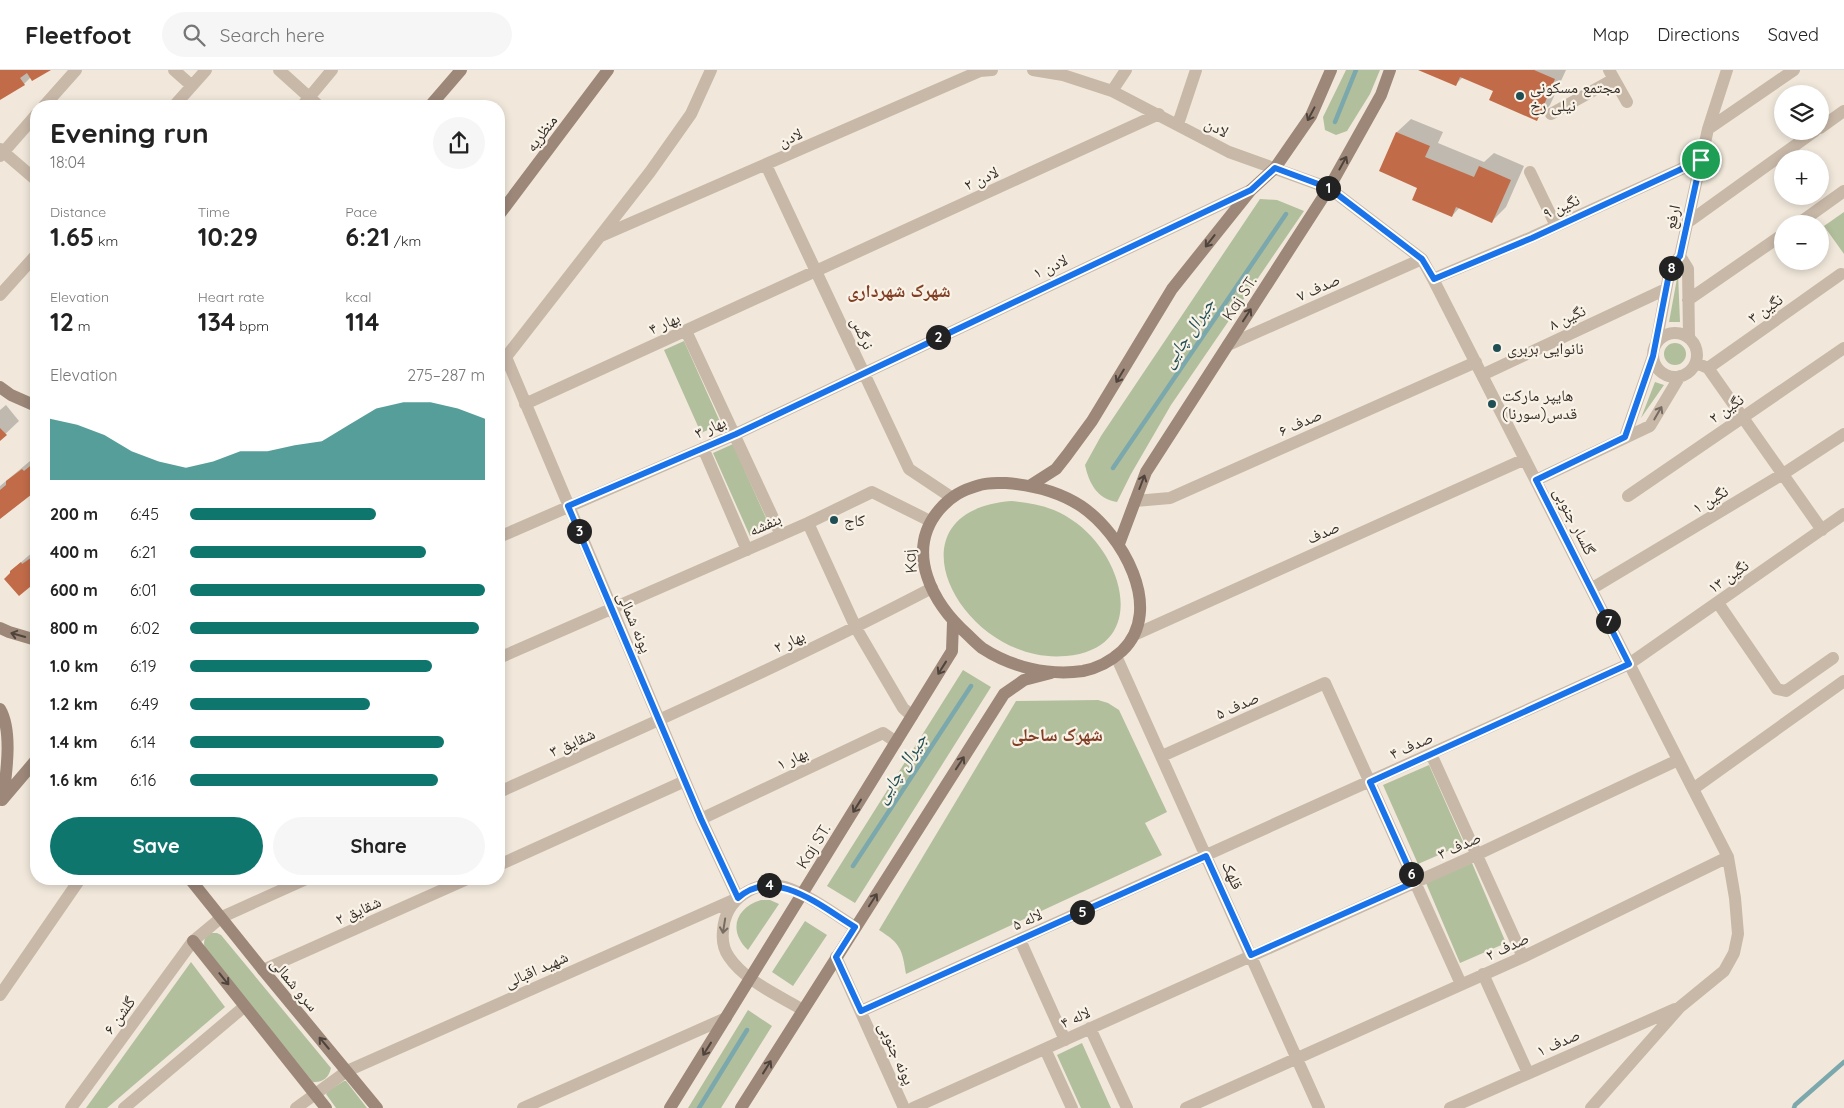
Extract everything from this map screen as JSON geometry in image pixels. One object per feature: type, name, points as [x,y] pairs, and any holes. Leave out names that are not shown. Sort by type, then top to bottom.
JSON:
[{"type":"main road","points":[[435,100],[461,70]]},
{"type":"main road","name":"منظریه","points":[[505,207],[608,70]]},
{"type":"main road","points":[[1031,485],[1056,469],[1092,421],[1172,290],[1251,190],[1275,168],[1310,116],[1331,70]]},
{"type":"main road","name":"Kaj ST.","points":[[1119,544],[1146,472],[1329,188],[1381,95],[1390,70]]},
{"type":"main road","points":[[0,387],[11,395],[30,403]]},
{"type":"main road","name":"Kaj","points":[[981,484],[1031,485],[1057,493],[1081,506],[1102,523],[1119,544],[1132,569],[1140,596],[1140,616],[1134,635],[1127,646],[1097,669],[1052,672],[1015,664],[981,647],[953,622],[941,606],[926,572],[923,546],[930,521],[951,497],[981,484]]},
{"type":"main road","name":"Kaj ST.","points":[[670,1108],[952,651],[953,622]]},
{"type":"main road","points":[[0,628],[30,638]]},
{"type":"main road","points":[[741,1108],[1004,694],[1024,680],[1052,672]]},
{"type":"main road","points":[[0,709],[3,714],[7,737],[8,762],[2,801]]},
{"type":"main road","points":[[2,801],[30,767]]},
{"type":"main road","name":"سرو شمالی","points":[[195,885],[377,1108]]},
{"type":"main road","points":[[193,940],[326,1108]]},
{"type":"street","points":[[49,100],[76,70]]},
{"type":"street","points":[[174,70],[192,86]]},
{"type":"street","points":[[179,100],[206,70]]},
{"type":"street","points":[[279,70],[307,100]]},
{"type":"street","points":[[312,100],[332,70]]},
{"type":"street","points":[[505,358],[650,172],[691,114],[712,70]]},
{"type":"street","name":"لادن","points":[[601,236],[980,71],[992,70]]},
{"type":"street","name":"لادن","points":[[1033,70],[1084,76],[1229,152],[1275,168]]},
{"type":"street","points":[[1112,91],[1126,70]]},
{"type":"street","points":[[1178,124],[1196,70]]},
{"type":"street","name":"ارفع","points":[[1680,256],[1708,129],[1727,70]]},
{"type":"street","points":[[1708,129],[1794,70]]},
{"type":"street","points":[[1551,114],[1611,74],[1627,102]]},
{"type":"street","points":[[1829,122],[1844,111]]},
{"type":"street","name":"لادن ۲","points":[[816,272],[1159,114]]},
{"type":"street","points":[[30,122],[1,152],[30,175]]},
{"type":"street","points":[[1687,223],[1802,140]]},
{"type":"street","name":"نگین ۹","points":[[1434,279],[1701,160]]},
{"type":"street","name":"نرگس","points":[[766,165],[909,469],[951,497]]},
{"type":"street","name":"گلسار جنوبی","points":[[1275,168],[1329,188],[1422,259],[1434,279],[1728,857],[1735,898],[1738,934],[1734,953],[1724,971],[1680,1007]]},
{"type":"street","points":[[1530,172],[1556,226]]},
{"type":"street","name":"لادن ۱","points":[[863,372],[1251,190]]},
{"type":"street","points":[[1810,215],[1844,190]]},
{"type":"street","points":[[1688,300],[1774,241]]},
{"type":"street","points":[[1625,437],[1654,350],[1670,269],[1680,256],[1688,268],[1689,337]]},
{"type":"street","name":"صدف ۷","points":[[1228,345],[1422,259]]},
{"type":"street","points":[[0,296],[30,262]]},
{"type":"street","name":"بهار ۴","points":[[525,404],[816,272]]},
{"type":"street","name":"نگین ۳","points":[[1708,368],[1841,274]]},
{"type":"street","name":"نگین ۸","points":[[1482,375],[1666,289]]},
{"type":"street","points":[[686,331],[736,434],[781,535]]},
{"type":"street","points":[[1669,333],[1683,334],[1689,337],[1697,349],[1696,363],[1687,374],[1672,377],[1659,370],[1654,350],[1662,336],[1669,333]]},
{"type":"street","name":"نگین ۲","points":[[1628,496],[1844,348]]},
{"type":"street","name":"صدف ۶","points":[[1135,501],[1170,498],[1476,362]]},
{"type":"street","points":[[1696,363],[1708,368],[1822,530]]},
{"type":"street","name":"پونه شمالی","points":[[505,367],[525,404],[701,819],[738,898]]},
{"type":"street","name":"بهار ۳","points":[[505,534],[736,434],[863,372]]},
{"type":"street","points":[[1536,480],[1650,426],[1680,376]]},
{"type":"street","name":"نگین ۱","points":[[1591,589],[1783,474],[1844,434]]},
{"type":"street","points":[[703,448],[747,550]]},
{"type":"street","name":"صدف","points":[[1134,635],[1525,459]]},
{"type":"street","name":"بنفشه","points":[[505,655],[808,523],[872,492],[930,521]]},
{"type":"street","name":"نگین ۱۳","points":[[1629,664],[1844,514]]},
{"type":"street","points":[[808,523],[856,628],[903,708],[912,716]]},
{"type":"street","name":"بهار ۲","points":[[659,720],[856,628],[932,588]]},
{"type":"street","points":[[1718,603],[1777,689],[1786,691],[1833,658]]},
{"type":"street","name":"قلهک","points":[[1116,656],[1319,1108]]},
{"type":"street","name":"صدف ۴","points":[[1206,856],[1629,664]]},
{"type":"street","points":[[1694,789],[1844,681]]},
{"type":"street","name":"صدف ۵","points":[[1162,756],[1325,683],[1370,782]]},
{"type":"street","name":"شقایق ۳","points":[[505,789],[659,720]]},
{"type":"street","name":"بهار ۱","points":[[701,819],[883,733],[896,742]]},
{"type":"street","points":[[1431,754],[1523,957]]},
{"type":"street","name":"صدف ۳","points":[[1251,955],[1415,882],[1678,760]]},
{"type":"street","points":[[505,862],[685,781]]},
{"type":"street","points":[[1370,782],[1461,984]]},
{"type":"street","name":"لاله ۵","points":[[861,1011],[1206,856]]},
{"type":"street","name":"صدف ۲","points":[[1186,1108],[1523,957],[1728,857]]},
{"type":"street","points":[[0,995],[76,885]]},
{"type":"street","points":[[222,917],[293,885]]},
{"type":"street","name":"شقایق ۲","points":[[263,970],[454,885]]},
{"type":"street","name":"شهید اقبالی","points":[[296,1108],[346,1071],[738,898],[754,888],[770,885],[786,887],[855,927]]},
{"type":"street","points":[[738,898],[730,907],[723,922],[722,939],[727,954],[733,963],[750,978],[803,1010]]},
{"type":"street","name":"گلشن ۶","points":[[71,1108],[193,940],[222,917]]},
{"type":"street","points":[[1020,940],[1065,1040]]},
{"type":"street","name":"لاله ۴","points":[[913,1108],[1251,955]]},
{"type":"street","name":"پونه جنوبی","points":[[836,957],[904,1108]]},
{"type":"street","points":[[1483,974],[1528,1073]]},
{"type":"street","points":[[124,1108],[246,1006]]},
{"type":"street","points":[[1591,1108],[1680,1007]]},
{"type":"street","name":"صدف ۱","points":[[1450,1108],[1680,1007]]},
{"type":"street","points":[[523,1108],[726,1018]]},
{"type":"street","points":[[1090,1028],[1127,1108]]},
{"type":"street","points":[[1045,1049],[1072,1108]]},
{"type":"green space","points":[[1346,70],[1380,70],[1370,94],[1347,131],[1336,135],[1325,130],[1323,117]]},
{"type":"green space","points":[[1260,199],[1277,200],[1304,211],[1171,405],[1117,502],[1104,497],[1099,494],[1092,484],[1085,465],[1101,436]]},
{"type":"green space","points":[[1844,212],[1844,254],[1829,233],[1829,222]]},
{"type":"green space","points":[[1678,273],[1680,322],[1669,322]]},
{"type":"green space","points":[[684,341],[721,424],[701,433],[664,350]]},
{"type":"green space","points":[[1675,343],[1683,346],[1686,354],[1683,362],[1675,365],[1667,362],[1664,354],[1667,346]]},
{"type":"green space","points":[[1655,382],[1664,385],[1641,418]]},
{"type":"green space","points":[[733,444],[770,527],[750,536],[713,453]]},
{"type":"green space","points":[[1011,501],[1043,506],[1058,512],[1072,520],[1090,535],[1105,554],[1115,576],[1120,598],[1119,618],[1110,636],[1093,649],[1066,656],[1029,653],[996,638],[969,614],[951,586],[944,558],[950,531],[972,511]]},
{"type":"green space","points":[[963,670],[991,687],[855,903],[827,886]]},
{"type":"green space","points":[[1098,700],[1108,703],[1119,710],[1167,812],[1145,823],[1162,855],[906,974],[902,953],[896,943],[879,930],[1016,701]]},
{"type":"green space","points":[[1429,765],[1464,844],[1418,864],[1383,785]]},
{"type":"green space","points":[[1472,863],[1506,943],[1460,963],[1426,883]]},
{"type":"green space","points":[[761,900],[770,900],[779,904],[748,950],[738,935],[737,921],[745,909]]},
{"type":"green space","points":[[805,921],[827,935],[793,986],[772,972]]},
{"type":"green space","points":[[209,933],[221,935],[331,1068],[325,1079],[320,1082],[313,1082],[205,949],[204,940]]},
{"type":"green space","points":[[191,962],[225,1007],[107,1108],[86,1108]]},
{"type":"green space","points":[[748,1010],[772,1026],[721,1108],[688,1108]]},
{"type":"green space","points":[[1082,1043],[1111,1108],[1081,1108],[1057,1055]]},
{"type":"green space","points":[[346,1081],[367,1108],[336,1108],[326,1094]]},
{"type":"building","points":[[0,70],[51,70],[32,81],[27,73],[20,78],[25,85],[0,100]]},
{"type":"building","name":"مجتمع مسکونی نیلی رخ","points":[[1418,70],[1534,70],[1555,79],[1537,121],[1489,100],[1493,91],[1460,77],[1456,86]]},
{"type":"building","points":[[1396,132],[1430,146],[1425,157],[1474,177],[1479,166],[1511,180],[1492,223],[1456,207],[1452,217],[1412,200],[1417,188],[1379,171]]},
{"type":"building","points":[[0,428],[7,435],[0,441]]},
{"type":"building","points":[[30,466],[30,496],[0,519],[0,490],[6,485],[6,481],[22,469],[24,471]]},
{"type":"building","points":[[30,558],[30,587],[19,596],[4,579],[10,571],[21,562],[22,564]]},
{"type":"waterway","name":"جیرال چایی","points":[[1335,122],[1356,70]]},
{"type":"waterway","name":"جیرال چایی","points":[[1113,468],[1286,214]]},
{"type":"waterway","name":"جیرال چایی","points":[[853,866],[971,686]]},
{"type":"waterway","name":"جیرال چایی","points":[[699,1108],[747,1030]]},
{"type":"waterway","points":[[1794,1108],[1795,1105],[1844,1062]]},
{"type":"place","name":"مجتمع مسکونی نیلی رخ","points":[[1520,96]]},
{"type":"place","name":"نانوایی بربری","points":[[1497,348]]},
{"type":"place","name":"هایپر مارکت قدس(سورنا)","points":[[1492,404]]},
{"type":"place","name":"کاج","points":[[834,520]]},
{"type":"district","name":"شهرک شهرداری","points":[[899,291]]},
{"type":"district","name":"شهرک ساحلی","points":[[1057,735]]},
{"type":"route","points":[[1701,160],[1680,256],[1670,269],[1653,356],[1625,437],[1536,480],[1629,664],[1370,782],[1415,882],[1251,955],[1206,856],[861,1011],[836,957],[855,927],[786,887],[770,885],[754,888],[738,898],[701,819],[568,506],[736,434],[863,372],[1251,190],[1275,168],[1329,188],[1422,259],[1434,279],[1532,238],[1701,160]]}]
